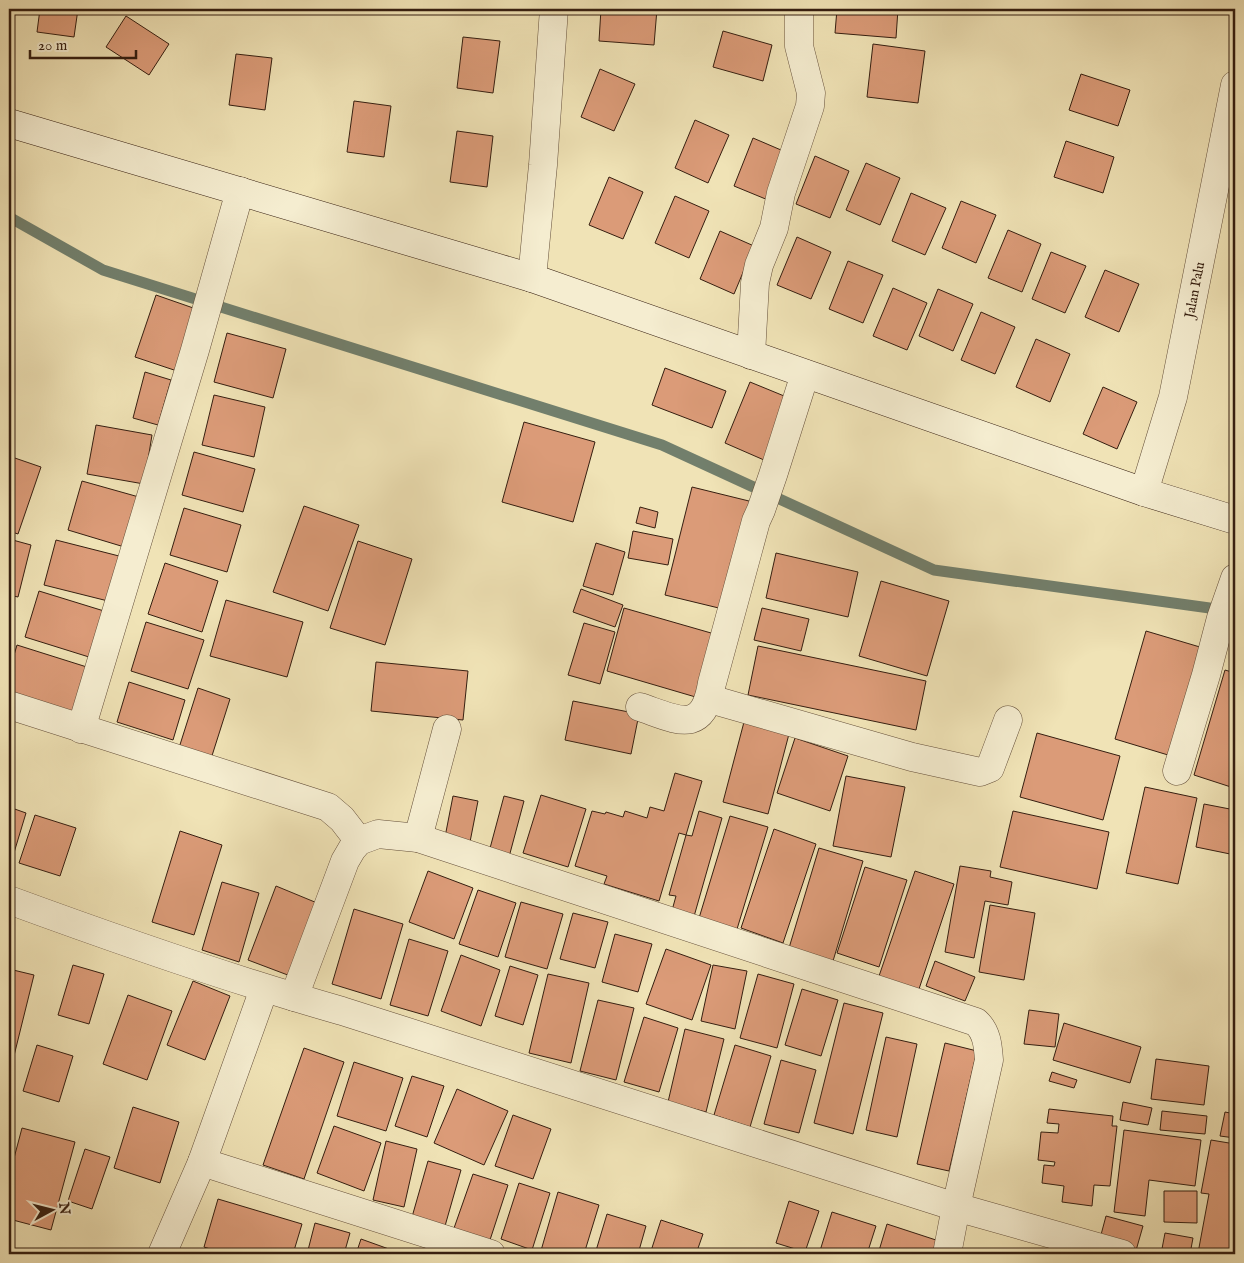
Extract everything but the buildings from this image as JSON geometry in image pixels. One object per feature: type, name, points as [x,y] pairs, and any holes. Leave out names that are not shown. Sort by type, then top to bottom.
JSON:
[{"type":"street","points":[[532,278],[543,165],[554,9]]},
{"type":"street","points":[[751,355],[755,283],[774,228],[781,194],[810,106],[811,92],[799,46],[799,9]]},
{"type":"street","name":"Jalan Palu","points":[[1144,492],[1174,397],[1235,85]]},
{"type":"street","points":[[9,123],[532,278],[1144,492],[1235,520]]},
{"type":"street","points":[[81,729],[195,350],[240,191]]},
{"type":"street","points":[[640,707],[674,719],[687,721],[698,717],[710,699],[756,521],[806,374]]},
{"type":"street","points":[[1177,772],[1232,585]]},
{"type":"street","points":[[710,699],[912,757],[980,772],[990,768],[993,764],[1008,720]]},
{"type":"street","points":[[9,705],[328,806],[342,818],[359,841]]},
{"type":"street","points":[[418,838],[447,729]]},
{"type":"street","points":[[294,997],[345,861],[359,841],[378,834],[418,838],[976,1022],[983,1029],[989,1060],[947,1254]]},
{"type":"street","points":[[9,900],[87,929],[264,989],[370,1020],[956,1208],[1122,1254]]},
{"type":"street","points":[[162,1254],[202,1162],[264,989]]},
{"type":"street","points":[[202,1162],[491,1254]]},
{"type":"waterway","points":[[9,217],[103,270],[662,445],[934,570],[1224,610]]}]
